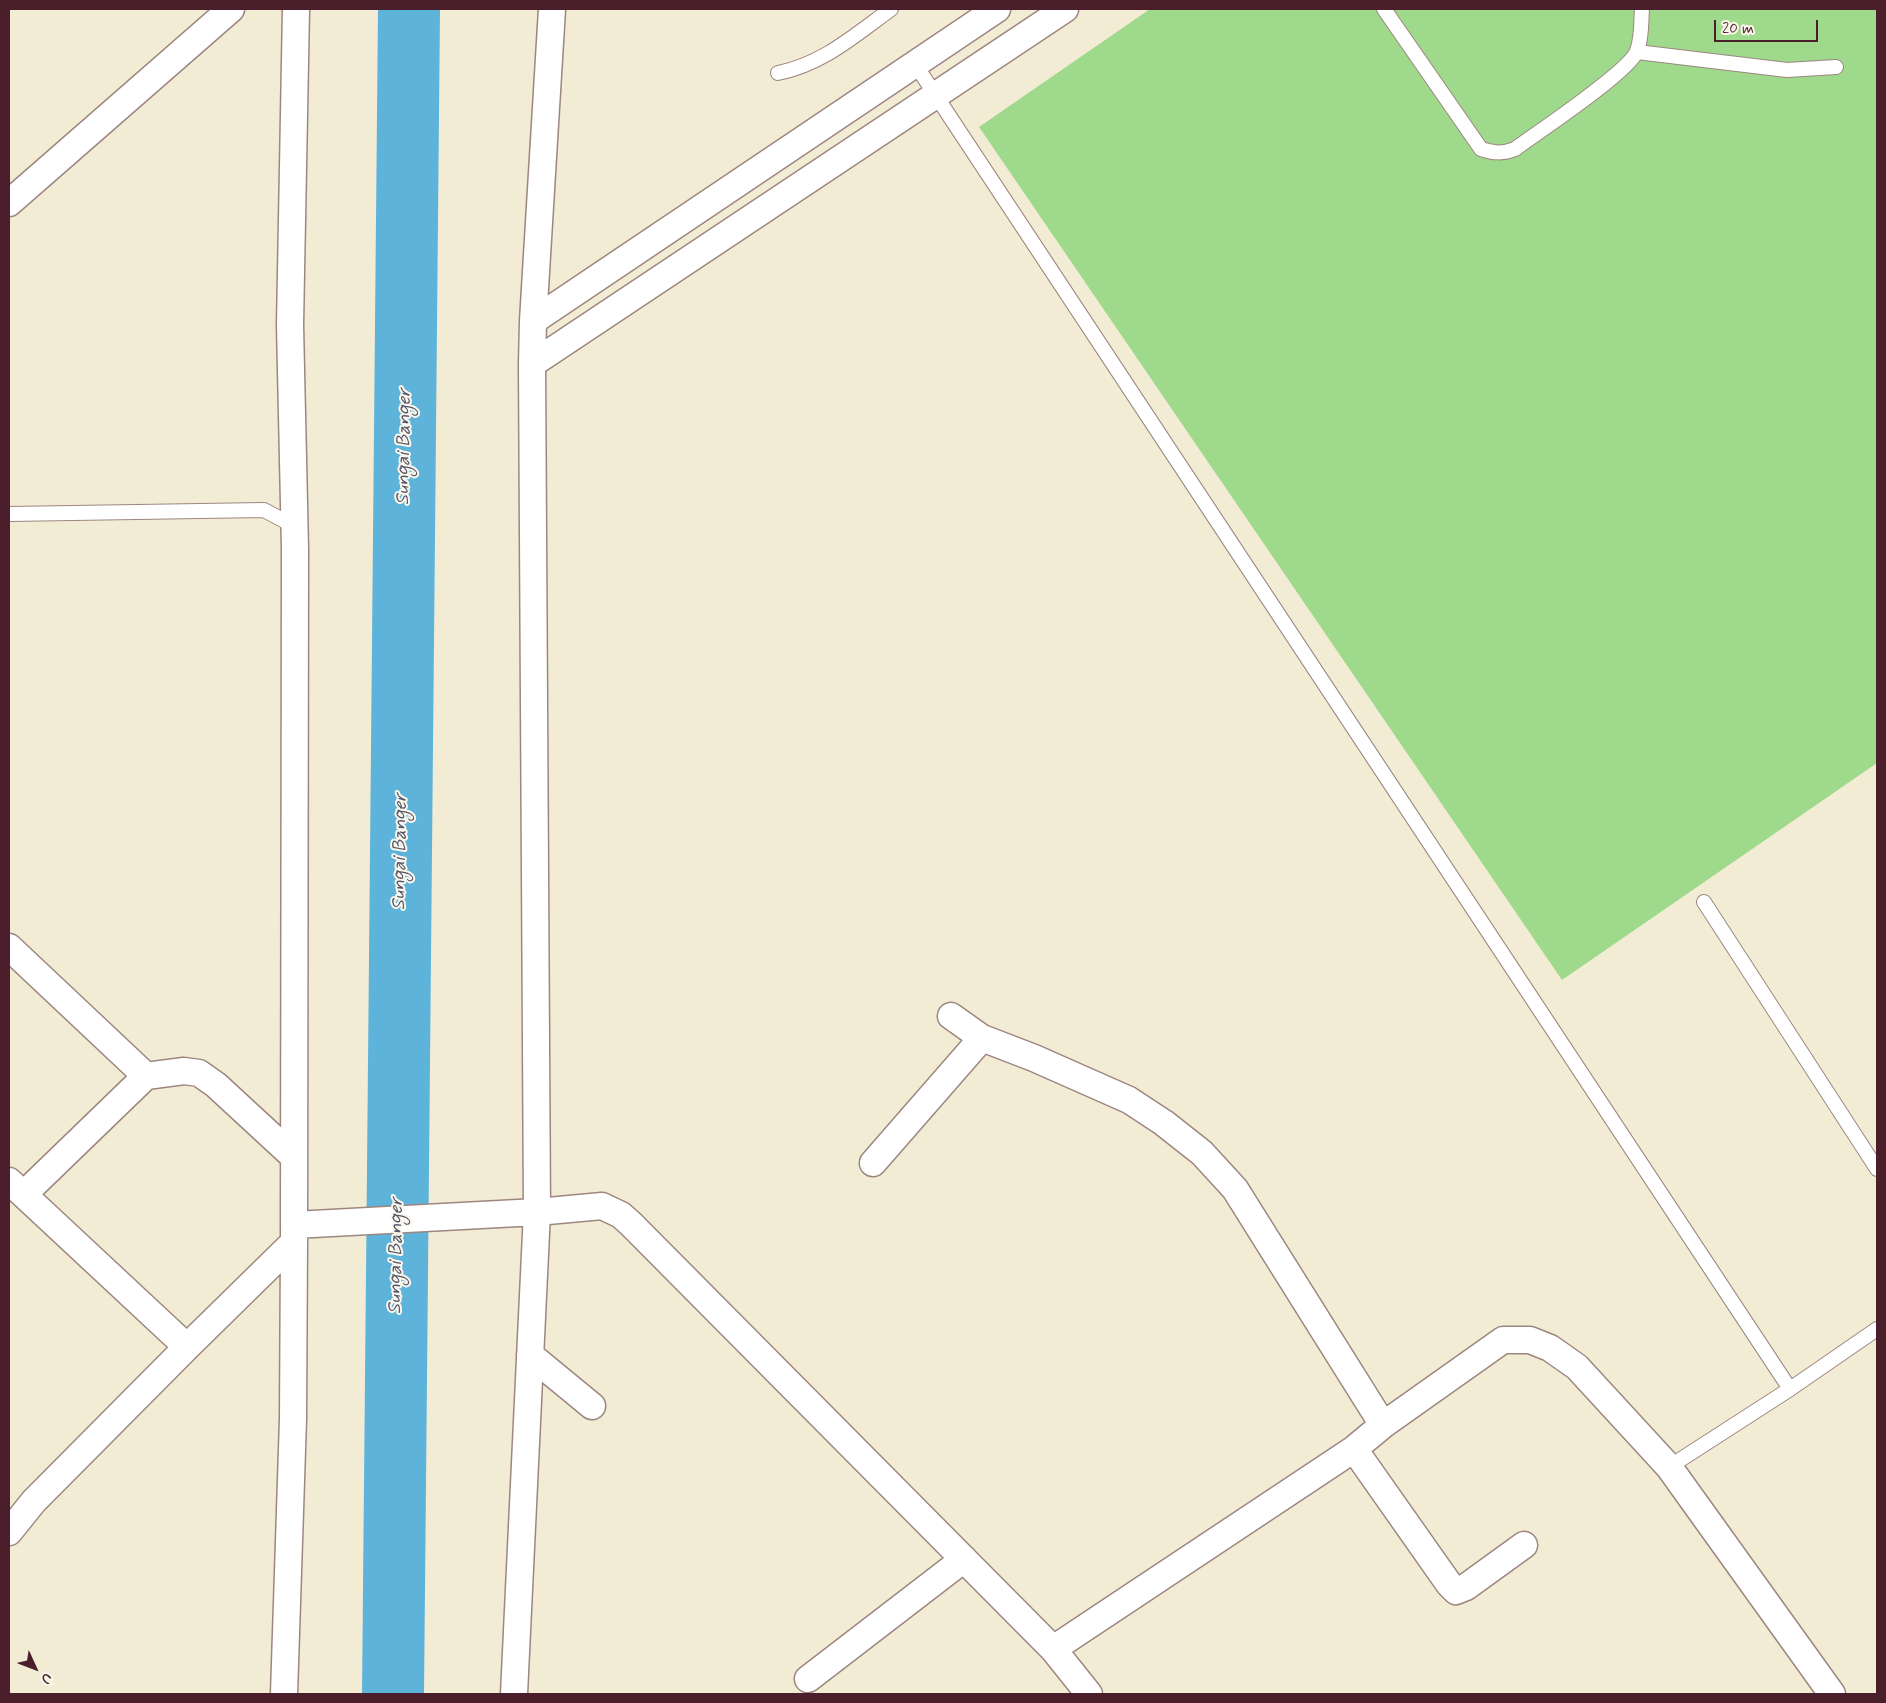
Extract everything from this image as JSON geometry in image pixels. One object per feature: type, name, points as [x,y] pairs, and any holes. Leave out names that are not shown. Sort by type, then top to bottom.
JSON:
[{"type":"street","points":[[9,203],[231,9]]},
{"type":"street","points":[[284,1694],[298,1230],[294,1157],[294,526],[290,325],[296,9]]},
{"type":"street","points":[[514,1694],[530,1355],[532,364],[552,9]]},
{"type":"street","points":[[533,320],[997,9]]},
{"type":"street","points":[[532,364],[1065,9]]},
{"type":"street","points":[[9,947],[146,1076]]},
{"type":"street","points":[[950,1016],[982,1038],[1034,1058],[1129,1100],[1164,1123],[1202,1152],[1235,1189],[1383,1425]]},
{"type":"street","points":[[873,1163],[982,1038]]},
{"type":"street","points":[[187,1347],[16,1188],[146,1076],[184,1071],[199,1073],[216,1085],[294,1157]]},
{"type":"street","points":[[9,1532],[34,1501],[187,1347],[298,1230],[602,1206],[621,1215],[1053,1649],[1089,1694]]},
{"type":"street","points":[[1053,1649],[1354,1449],[1383,1425],[1503,1340],[1530,1340],[1550,1348],[1577,1367],[1669,1466],[1825,1692]]},
{"type":"street","points":[[530,1355],[592,1406]]},
{"type":"street","points":[[1354,1449],[1449,1584],[1456,1591],[1466,1587],[1524,1545]]},
{"type":"street","points":[[808,1679],[964,1559]]},
{"type":"lane","points":[[778,73],[796,69],[821,59],[891,9]]},
{"type":"lane","points":[[1384,9],[1481,149],[1494,153],[1515,150],[1620,72],[1637,52],[1640,43],[1642,9]]},
{"type":"lane","points":[[1637,52],[1787,70],[1836,66]]},
{"type":"lane","points":[[915,64],[1790,1388]]},
{"type":"lane","points":[[9,514],[264,510],[294,526]]},
{"type":"lane","points":[[1704,902],[1877,1169]]},
{"type":"lane","points":[[1669,1466],[1877,1329]]},
{"type":"green space","points":[[1150,9],[1877,9],[1877,763],[1562,980],[979,127]]},
{"type":"waterway","name":"Sungai Banger","points":[[393,1694],[409,9]]}]
